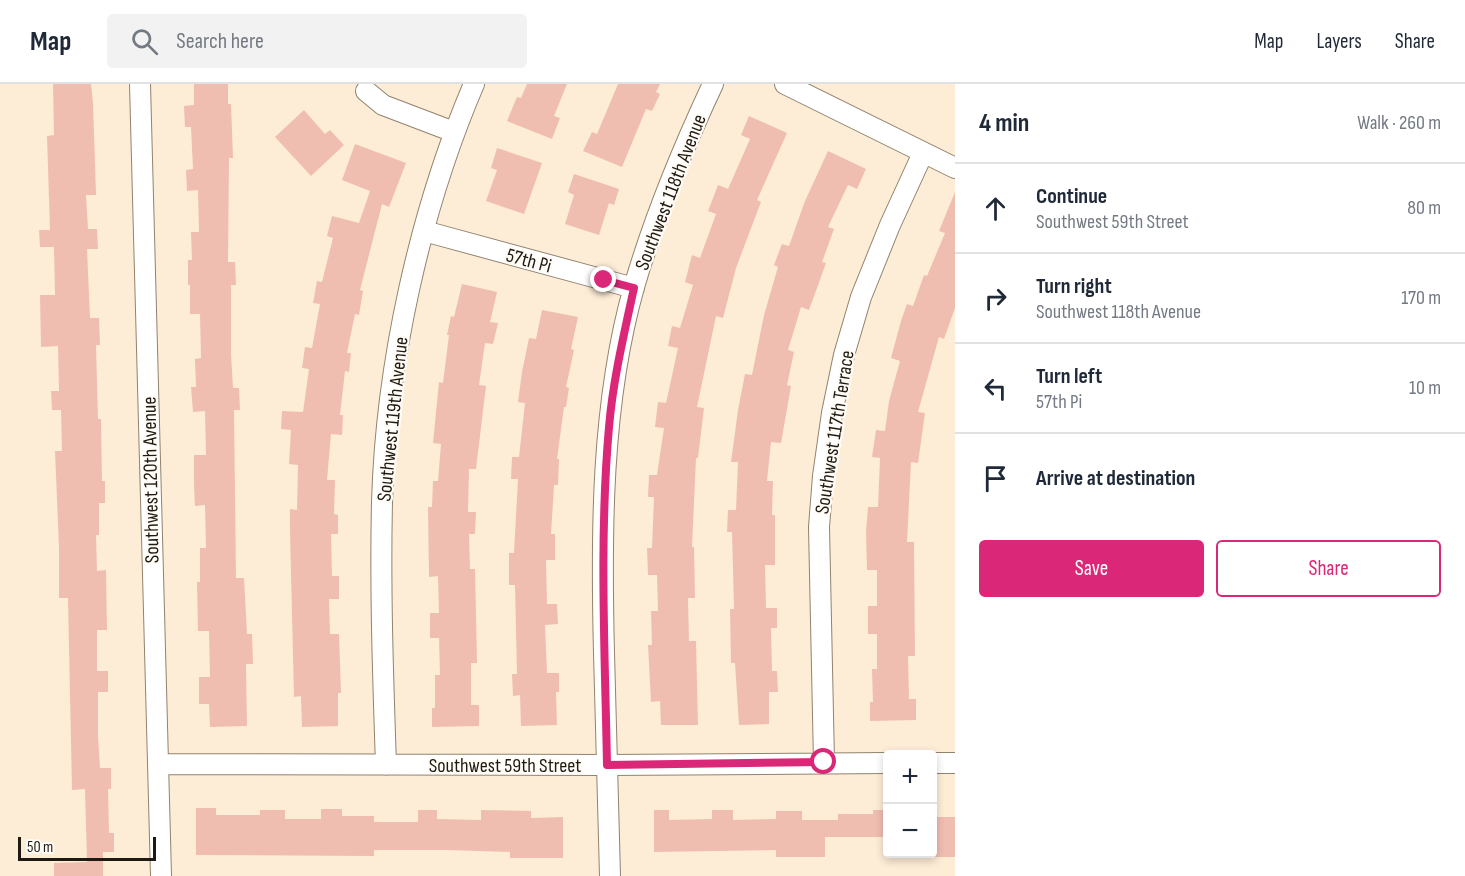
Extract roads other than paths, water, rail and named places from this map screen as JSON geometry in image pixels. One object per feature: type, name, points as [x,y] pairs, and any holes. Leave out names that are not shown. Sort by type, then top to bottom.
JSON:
[{"type":"street","name":"Southwest 120th Avenue","points":[[140,84],[161,876]]},
{"type":"street","name":"Southwest 119th Avenue","points":[[386,765],[382,501],[394,376],[408,299],[437,179],[474,84]]},
{"type":"street","name":"Southwest 118th Avenue","points":[[610,876],[603,529],[609,426],[618,364],[634,288],[665,195],[713,84]]},
{"type":"street","points":[[784,84],[955,168]]},
{"type":"street","points":[[366,91],[383,105],[454,132]]},
{"type":"street","name":"Southwest 117th Terrace","points":[[824,762],[819,527],[823,476],[832,413],[844,355],[861,297],[890,225],[923,153]]},
{"type":"street","name":"57th Pi","points":[[424,231],[634,288]]},
{"type":"street","name":"Southwest 59th Street","points":[[158,764],[883,763]]},
{"type":"street","points":[[937,763],[955,763]]}]
